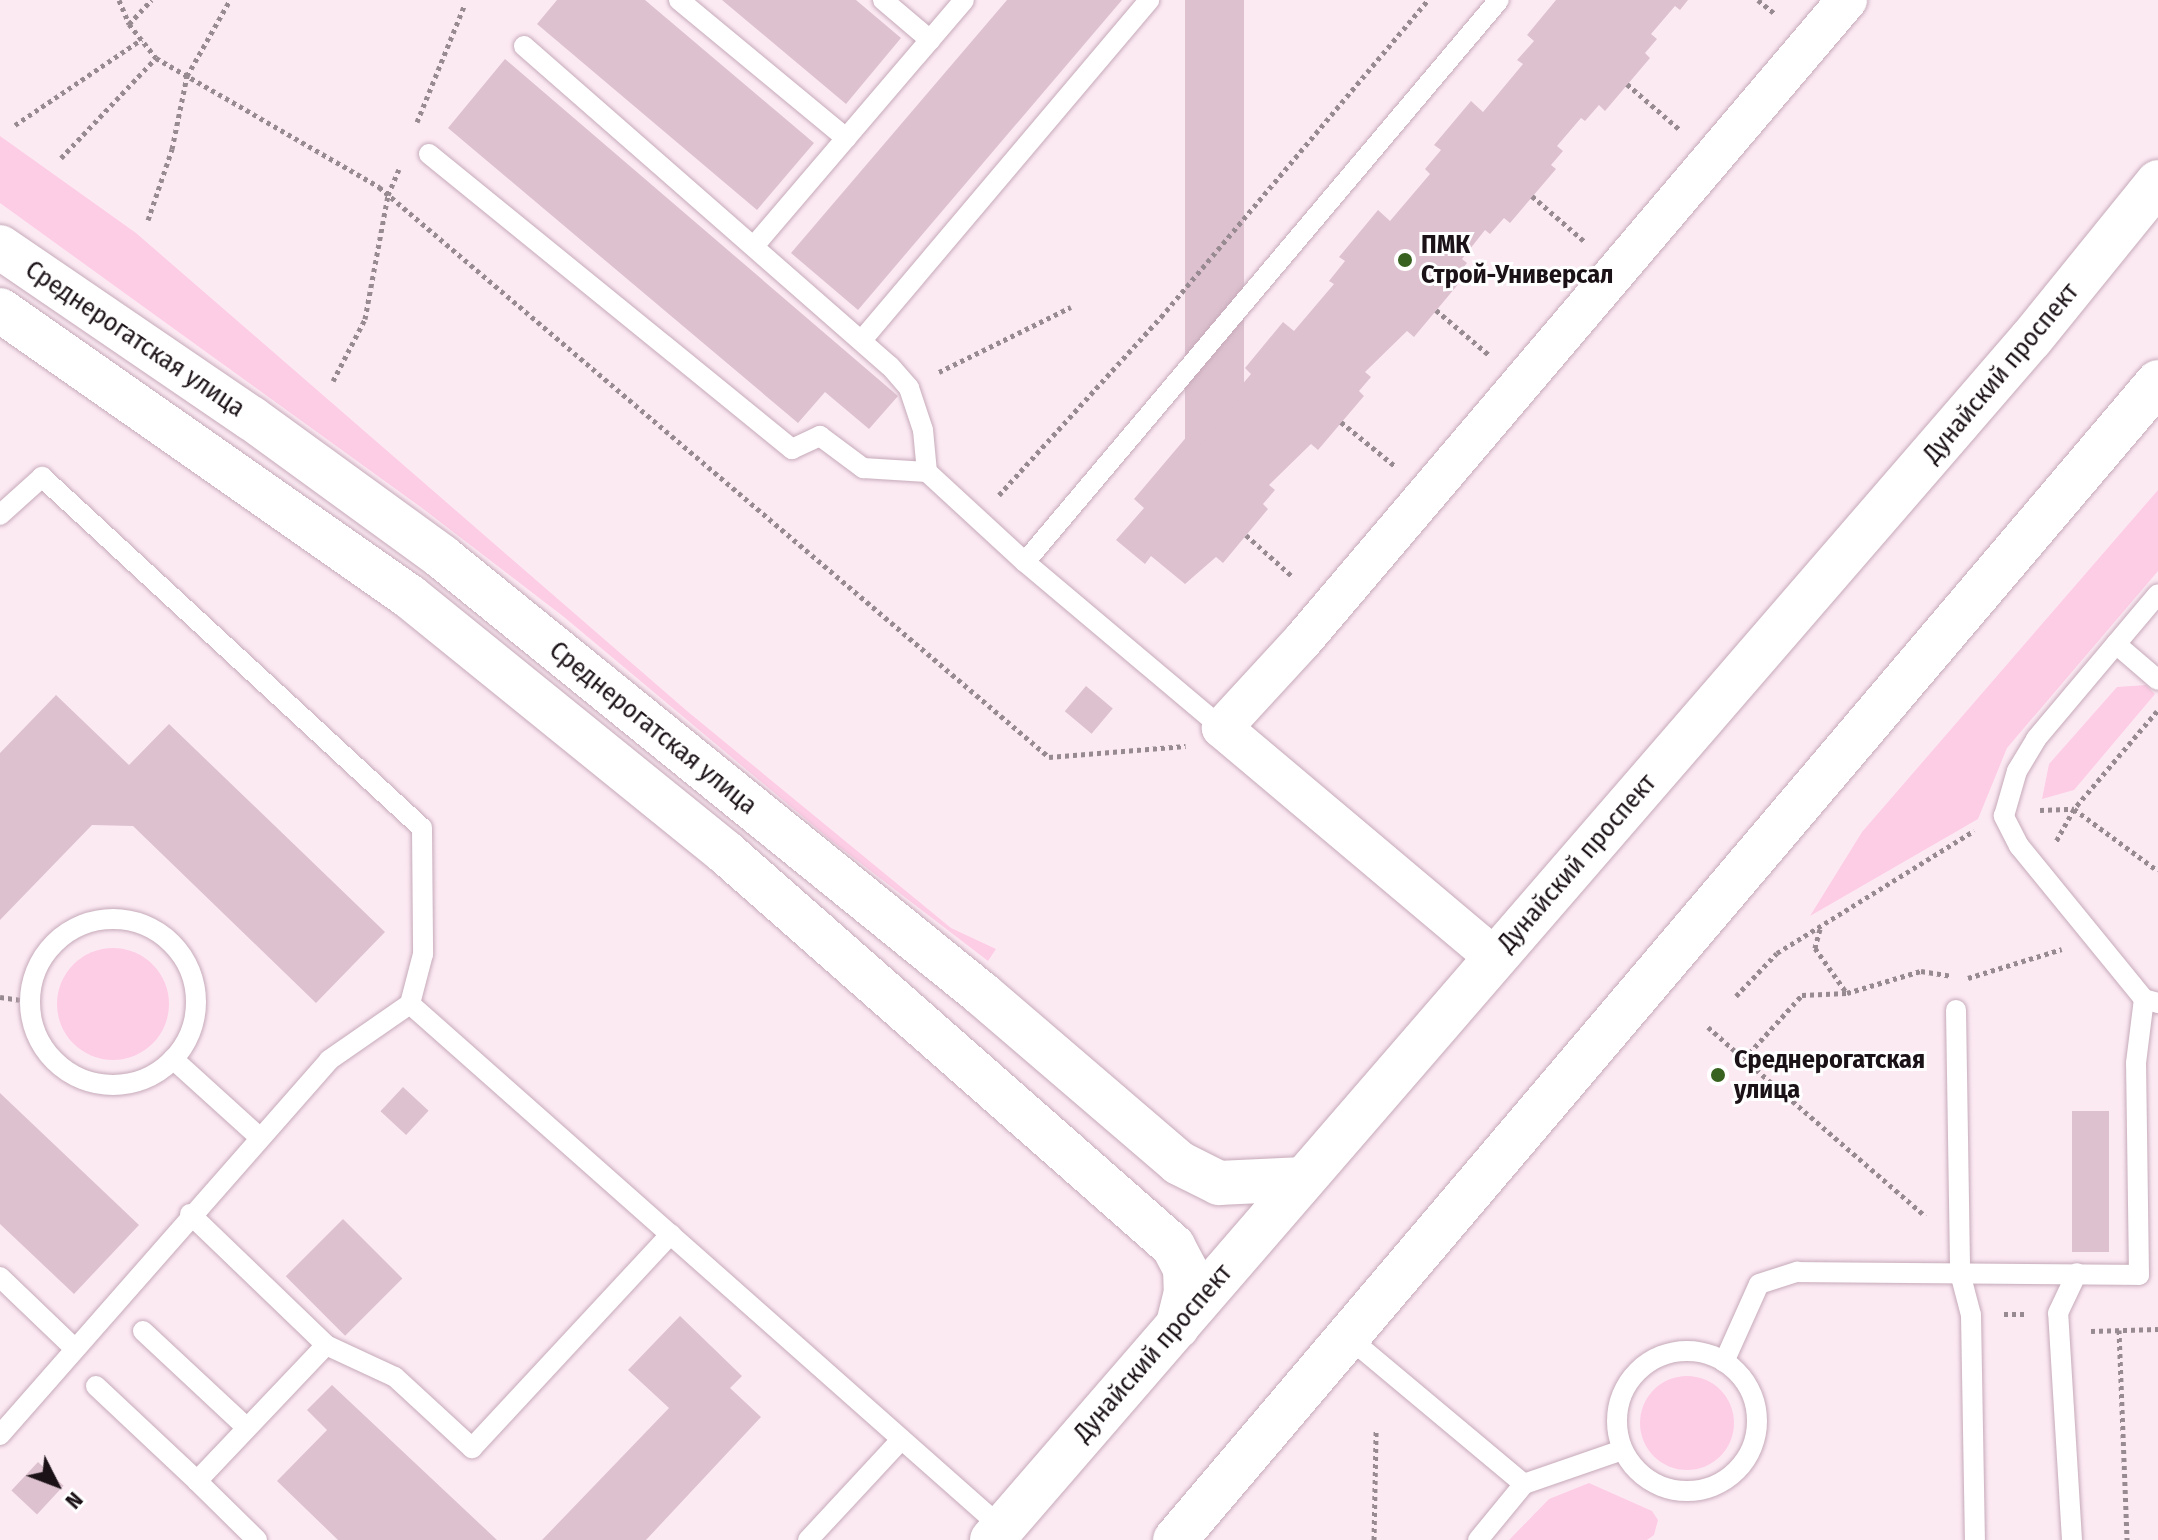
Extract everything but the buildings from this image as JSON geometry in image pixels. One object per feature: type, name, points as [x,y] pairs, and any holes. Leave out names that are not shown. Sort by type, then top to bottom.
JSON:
[{"type":"main road","name":"Дунайский проспект","points":[[997,1534],[2031,339],[2158,182]]},
{"type":"main road","name":"Среднерогатская улица","points":[[0,247],[251,418],[442,557],[982,994],[1179,1163],[1219,1183],[1303,1179]]},
{"type":"main road","name":"Среднерогатская улица","points":[[0,310],[410,597],[725,852],[1173,1246],[1185,1269],[1186,1292],[1177,1327]]},
{"type":"main road","points":[[1175,1540],[2158,382]]},
{"type":"street","points":[[1494,957],[1206,737],[1303,640],[1847,0]]},
{"type":"lane","points":[[679,0],[846,138]]},
{"type":"lane","points":[[883,0],[930,40]]},
{"type":"lane","points":[[754,246],[964,0]]},
{"type":"lane","points":[[862,340],[1149,0]]},
{"type":"lane","points":[[1025,562],[1499,0]]},
{"type":"lane","points":[[524,46],[862,340],[909,388],[923,430],[927,472]]},
{"type":"lane","points":[[429,154],[792,449],[820,436],[863,468],[927,472],[1206,737]]},
{"type":"lane","points":[[0,515],[42,477],[422,828],[423,954],[410,1004],[329,1060],[258,1136],[0,1435]]},
{"type":"lane","points":[[1724,1362],[1759,1284],[1797,1272],[2139,1275],[2136,1063],[2151,1001],[2095,939],[2019,846],[2004,816],[2017,771],[2036,739],[2158,594]]},
{"type":"lane","points":[[2116,644],[2158,680]]},
{"type":"lane","points":[[108,919],[153,929],[180,951],[196,992],[195,1023],[173,1059],[151,1077],[122,1086],[98,1085],[70,1074],[39,1042],[30,1001],[39,963],[66,933],[108,919]]},
{"type":"lane","points":[[410,1004],[901,1440],[997,1534]]},
{"type":"lane","points":[[1956,1010],[1960,1273],[1971,1315],[1975,1540]]},
{"type":"lane","points":[[173,1059],[258,1136]]},
{"type":"lane","points":[[190,1214],[326,1345],[395,1377],[472,1448],[671,1234]]},
{"type":"lane","points":[[2072,1540],[2058,1313],[2077,1273]]},
{"type":"lane","points":[[0,1277],[74,1348]]},
{"type":"lane","points":[[143,1331],[246,1427]]},
{"type":"lane","points":[[1348,1337],[1524,1484]]},
{"type":"lane","points":[[197,1481],[326,1345]]},
{"type":"lane","points":[[1683,1351],[1724,1362],[1745,1382],[1757,1409],[1755,1438],[1742,1465],[1720,1484],[1692,1492],[1664,1488],[1639,1474],[1622,1450],[1616,1422],[1619,1401],[1644,1366],[1683,1351]]},
{"type":"lane","points":[[96,1386],[257,1540]]},
{"type":"lane","points":[[808,1540],[901,1440]]},
{"type":"lane","points":[[1478,1540],[1524,1484],[1622,1450]]},
{"type":"path","points":[[119,0],[129,24],[156,58],[388,195],[1049,757],[1206,737]]},
{"type":"path","points":[[129,24],[151,0]]},
{"type":"path","points":[[148,220],[172,149],[187,76],[230,0]]},
{"type":"path","points":[[977,518],[1161,317],[1428,0]]},
{"type":"path","points":[[1758,0],[1775,14]]},
{"type":"path","points":[[416,126],[465,4]]},
{"type":"path","points":[[15,125],[142,39]]},
{"type":"path","points":[[61,158],[156,58]]},
{"type":"path","points":[[1627,84],[1679,129]]},
{"type":"path","points":[[333,381],[365,319],[388,195],[405,154]]},
{"type":"path","points":[[1532,196],[1584,241]]},
{"type":"path","points":[[909,388],[1071,307]]},
{"type":"path","points":[[1436,310],[1489,355]]},
{"type":"path","points":[[1341,422],[1395,466]]},
{"type":"path","points":[[1246,535],[1293,577]]},
{"type":"path","points":[[2074,809],[2158,710]]},
{"type":"path","points":[[1736,996],[1777,953],[1928,856],[2004,816],[2026,810],[2074,809],[2158,871]]},
{"type":"path","points":[[1820,927],[1815,948],[1847,993]]},
{"type":"path","points":[[1744,1059],[1802,995],[1847,993],[1921,971],[1966,979],[2095,939]]},
{"type":"path","points":[[0,997],[30,1001]]},
{"type":"path","points":[[1708,1027],[1960,1244]]},
{"type":"path","points":[[2119,1330],[2127,1540]]},
{"type":"path","points":[[1374,1540],[1376,1431]]},
{"type":"shaded area","points":[[0,136],[136,233],[687,711],[951,928],[996,949],[988,961],[833,842],[564,617],[422,508],[0,203]]},
{"type":"shaded area","points":[[2158,490],[2158,571],[2007,748],[1978,819],[1810,916],[1862,832]]},
{"type":"shaded area","points":[[2146,685],[2155,694],[2074,790],[2042,799],[2049,764],[2117,687]]},
{"type":"shaded area","points":[[113,948],[135,952],[153,964],[165,982],[169,1004],[165,1026],[153,1044],[135,1056],[113,1060],[91,1056],[73,1044],[61,1026],[57,1004],[61,982],[73,964],[91,952]]},
{"type":"shaded area","points":[[1678,1376],[1696,1376],[1721,1389],[1731,1405],[1734,1423],[1731,1441],[1721,1457],[1696,1470],[1678,1470],[1653,1457],[1640,1432],[1640,1414],[1653,1389]]},
{"type":"shaded area","points":[[1589,1483],[1652,1511],[1658,1520],[1654,1535],[1647,1540],[1509,1540],[1549,1499]]},
{"type":"place","name":"ПМК Строй-Универсал","points":[[1405,260]]},
{"type":"place","name":"Среднерогатская улица","points":[[1718,1075]]}]
